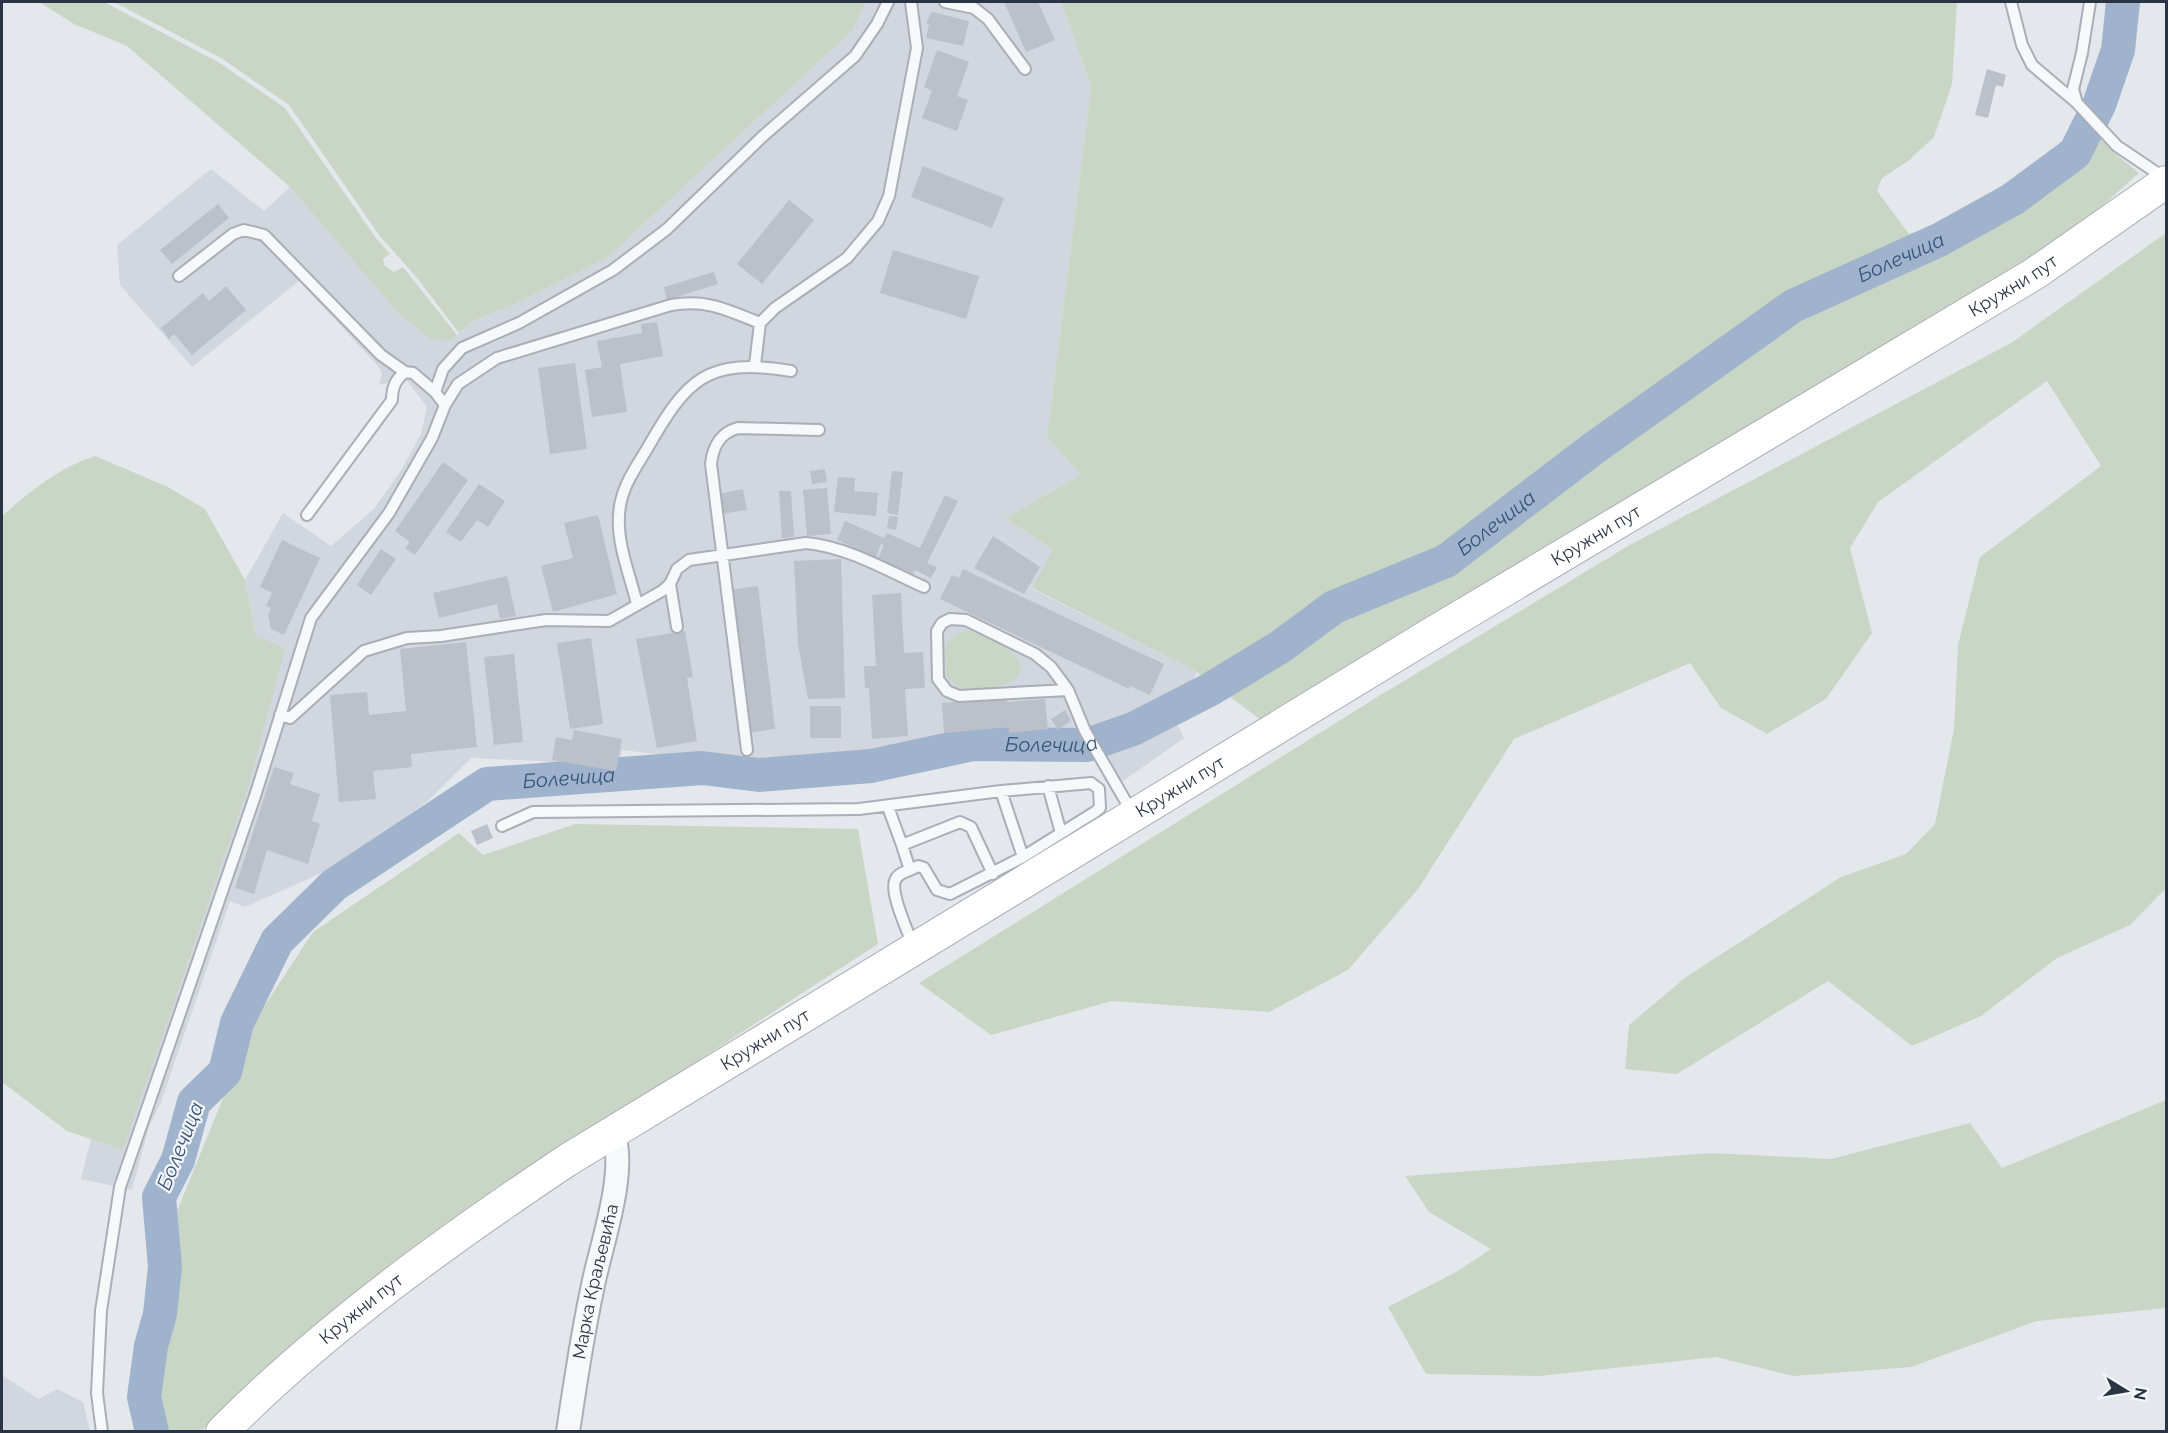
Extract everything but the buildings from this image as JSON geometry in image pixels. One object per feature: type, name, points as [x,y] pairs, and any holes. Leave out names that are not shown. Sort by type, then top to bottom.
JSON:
[{"type":"main road","name":"Кружни пут","points":[[222,1431],[362,1307],[406,1272],[499,1206],[613,1132],[1431,634],[2034,274],[2166,181]]},
{"type":"street","name":"Марка Краљевића","points":[[568,1431],[592,1290],[617,1175],[618,1148],[613,1132]]},
{"type":"lane","points":[[435,392],[443,369],[462,348],[519,323],[613,270],[667,229],[762,137],[855,56],[877,24],[888,2]]},
{"type":"lane","points":[[755,365],[760,323],[775,308],[847,258],[878,221],[889,196],[917,48],[911,2]]},
{"type":"lane","points":[[945,2],[974,8],[988,19],[1025,69]]},
{"type":"lane","points":[[2011,2],[2022,45],[2032,65],[2077,103],[2117,146],[2166,181]]},
{"type":"lane","points":[[2077,103],[2073,89],[2090,2]]},
{"type":"lane","points":[[179,276],[233,234],[244,230],[264,235],[381,355],[405,372],[413,373],[435,392],[445,405]]},
{"type":"lane","points":[[102,1431],[97,1393],[100,1311],[120,1187],[255,796],[311,618],[389,513],[432,438],[445,405],[458,384],[497,358],[671,305],[692,302],[713,304],[760,323]]},
{"type":"lane","points":[[638,604],[618,533],[624,488],[673,404],[685,389],[703,377],[732,368],[755,365],[791,371]]},
{"type":"lane","points":[[307,516],[392,400],[392,391],[397,378],[405,372]]},
{"type":"lane","points":[[747,750],[721,555],[711,464],[712,451],[719,438],[728,431],[738,428],[819,430]]},
{"type":"lane","points":[[280,715],[291,718],[364,651],[407,638],[441,636],[546,620],[609,621],[662,591],[670,584],[677,569],[689,561],[806,543],[822,544],[838,548],[924,587]]},
{"type":"lane","points":[[670,584],[677,627]]},
{"type":"lane","points":[[1068,690],[959,696],[947,691],[938,679],[937,631],[942,623],[950,619],[966,620],[1035,654],[1051,667],[1068,690],[1085,731],[1108,766],[1135,816]]},
{"type":"lane","points":[[502,826],[520,816],[554,811],[888,807],[1001,790],[1091,783],[1099,789],[1100,808],[1023,857],[950,894],[937,890],[924,868],[918,866],[898,875],[894,882],[894,892],[914,949]]},
{"type":"lane","points":[[1048,786],[1061,833]]},
{"type":"lane","points":[[1001,790],[1023,857]]},
{"type":"lane","points":[[888,807],[910,870]]},
{"type":"lane","points":[[902,845],[960,822],[965,823],[971,827],[993,874]]},
{"type":"shaded area","points":[[866,2],[1061,2],[1091,87],[1047,437],[1081,475],[1005,518],[1053,550],[1032,589],[1197,672],[1175,720],[1184,738],[1123,781],[1110,771],[1090,747],[930,750],[742,764],[622,750],[617,774],[540,761],[471,758],[429,800],[349,861],[245,907],[230,901],[161,1102],[149,1127],[132,1190],[81,1179],[91,1139],[123,1150],[256,636],[245,580],[283,513],[331,546],[374,509],[402,469],[421,434],[427,407],[406,379],[379,385],[382,374],[378,366],[299,281],[192,367],[120,285],[117,245],[211,169],[264,211],[290,187],[398,313],[450,341],[475,320],[513,305],[608,257],[852,31]]},
{"type":"shaded area","points":[[2,1375],[39,1399],[57,1389],[83,1402],[90,1431],[2,1431]]},
{"type":"green space","points":[[39,2],[104,2],[218,62],[285,108],[376,238],[390,254],[383,259],[384,265],[394,272],[403,267],[457,335],[450,341],[431,339],[398,313],[290,187],[127,46],[74,24]]},
{"type":"green space","points":[[114,2],[866,2],[852,31],[608,257],[513,305],[475,320],[459,333],[418,279],[379,235],[289,105],[221,58]]},
{"type":"green space","points":[[1061,2],[1957,2],[1952,84],[1934,137],[1908,161],[1882,178],[1877,191],[1909,234],[1965,217],[2071,145],[2080,117],[2113,152],[2139,173],[2104,204],[2026,262],[1261,720],[1197,672],[1032,588],[1053,550],[1005,518],[1081,475],[1047,437],[1091,87]]},
{"type":"green space","points":[[2166,233],[2166,888],[2130,925],[2057,958],[1981,1016],[1912,1046],[1828,981],[1677,1074],[1625,1069],[1629,1025],[1686,977],[1841,877],[1906,854],[1935,824],[1954,729],[1958,645],[1980,557],[2101,466],[2047,381],[1878,502],[1850,548],[1872,633],[1826,699],[1767,734],[1721,708],[1690,663],[1514,739],[1418,889],[1348,970],[1269,1012],[1112,1001],[991,1035],[919,983],[1379,696],[1628,546],[2011,343]]},
{"type":"green space","points":[[95,456],[168,487],[205,509],[245,580],[256,636],[285,648],[249,785],[123,1150],[67,1131],[2,1082],[2,516],[34,489],[57,474]]},
{"type":"green space","points":[[968,630],[999,644],[1012,653],[1021,666],[1017,677],[999,686],[967,690],[956,685],[947,677],[946,647],[953,637]]},
{"type":"green space","points":[[575,824],[858,829],[878,944],[444,1225],[320,1324],[201,1431],[165,1431],[159,1386],[175,1311],[169,1231],[254,1022],[313,932],[459,833],[483,855]]},
{"type":"green space","points":[[2166,1100],[2166,1308],[2037,1321],[1911,1367],[1793,1376],[1716,1357],[1540,1376],[1426,1374],[1388,1307],[1458,1271],[1491,1249],[1429,1212],[1405,1176],[1711,1153],[1831,1159],[1970,1123],[2002,1168]]},
{"type":"waterway","name":"Болечица","points":[[152,1432],[144,1397],[151,1346],[160,1314],[165,1267],[159,1197],[178,1160],[194,1102],[225,1072],[237,1023],[277,941],[334,885],[487,784],[702,768],[759,775],[871,766],[973,744],[1087,745],[1133,729],[1209,690],[1280,647],[1334,607],[1446,561],[1594,448],[1793,306],[1939,240],[2013,199],[2075,153],[2099,105],[2118,50],[2123,2]]}]
